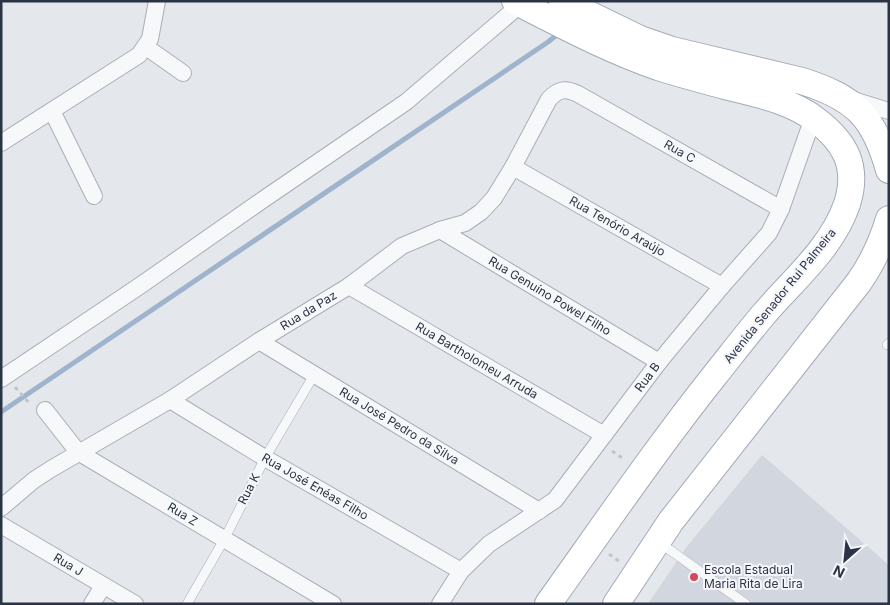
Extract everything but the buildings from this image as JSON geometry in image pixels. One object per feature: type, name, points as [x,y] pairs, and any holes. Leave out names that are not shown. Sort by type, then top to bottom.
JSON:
[{"type":"main road","name":"Avenida Senador Rui Palmeira","points":[[548,604],[671,430],[763,315],[824,247],[837,227],[850,190],[850,170],[845,150],[832,133],[813,118],[790,105],[765,96],[658,67],[615,40],[562,1]]},
{"type":"main road","name":"Avenida Senador Rui Palmeira","points":[[525,6],[615,40],[640,39],[672,50],[802,81],[843,97],[862,113],[875,131],[883,148],[889,170]]},
{"type":"main road","points":[[616,604],[670,522],[872,264],[889,219]]},
{"type":"street","points":[[1,142],[56,118],[139,55],[150,39],[157,1]]},
{"type":"street","points":[[8,383],[141,285],[264,198],[406,102],[525,6]]},
{"type":"street","points":[[146,47],[183,73]]},
{"type":"street","name":"Rua da Paz","points":[[1,508],[34,480],[78,452],[170,400],[259,341],[350,286],[402,246],[440,230],[465,223],[482,212],[494,198],[513,167],[549,99],[556,92],[562,90],[569,90],[578,94]]},
{"type":"street","name":"Rua C","points":[[578,94],[781,209]]},
{"type":"street","points":[[843,97],[889,111]]},
{"type":"street","points":[[56,118],[94,196]]},
{"type":"street","name":"Rua B","points":[[440,604],[462,571],[489,544],[555,500],[659,362],[722,286],[770,233],[781,209],[813,118]]},
{"type":"street","name":"Rua Tenório Araújo","points":[[513,167],[722,286]]},
{"type":"street","name":"Rua Genuíno Powel Filho","points":[[440,230],[659,362]]},
{"type":"street","name":"Rua Bartholomeu Arruda","points":[[350,286],[602,438]]},
{"type":"street","name":"Rua José Pedro da Silva","points":[[259,341],[539,511]]},
{"type":"street","name":"Rua José Enéas Filho","points":[[170,400],[265,458],[462,571]]},
{"type":"street","name":"Rua Z","points":[[39,409],[78,452],[333,604]]},
{"type":"street","name":"Rua J","points":[[1,525],[135,604]]},
{"type":"street","points":[[92,604],[103,586]]},
{"type":"lane","name":"Rua K","points":[[187,604],[224,538],[265,458],[314,375]]},
{"type":"lane","points":[[658,542],[746,604]]},
{"type":"path","points":[[8,383],[39,409]]},
{"type":"path","points":[[602,438],[641,472]]},
{"type":"path","points":[[592,542],[636,574]]},
{"type":"shaded area","points":[[762,455],[889,565],[889,604],[648,604],[685,549]]},
{"type":"waterway","points":[[1,412],[559,33]]},
{"type":"place","name":"Escola Estadual Maria Rita de Lira","points":[[694,577]]}]
